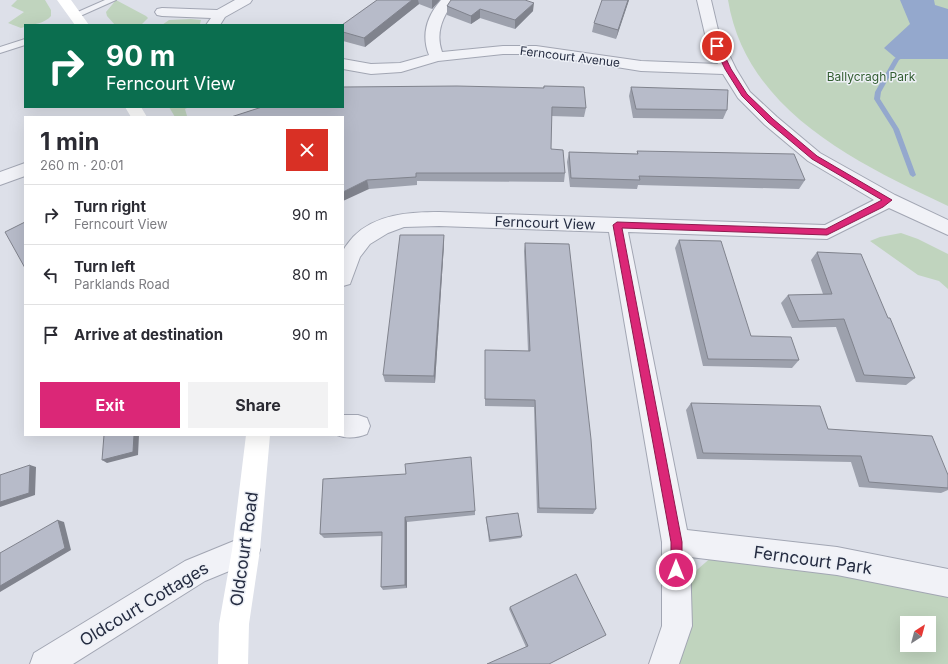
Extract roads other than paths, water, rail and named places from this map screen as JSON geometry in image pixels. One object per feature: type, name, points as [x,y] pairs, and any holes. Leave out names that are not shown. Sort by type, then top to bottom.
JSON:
[{"type":"street","points":[[64,0],[80,22]]},
{"type":"street","points":[[162,12],[216,20],[245,0]]},
{"type":"street","points":[[437,57],[434,50],[431,28],[440,8],[448,0]]},
{"type":"street","points":[[704,0],[712,34],[728,69],[744,95],[771,121],[814,157],[888,200],[948,228]]},
{"type":"street","name":"Ferncourt Avenue","points":[[344,64],[372,69],[401,67],[437,57],[503,50],[536,50],[641,66],[728,69]]},
{"type":"street","points":[[0,179],[24,168]]},
{"type":"street","name":"Ferncourt View","points":[[344,274],[347,261],[362,239],[380,228],[406,220],[439,219],[827,232],[881,206],[888,200]]},
{"type":"street","points":[[617,225],[676,542],[677,626],[664,664]]},
{"type":"street","name":"Oldcourt Road","points":[[233,664],[234,624],[246,550],[258,436]]},
{"type":"street","name":"Ferncourt Park","points":[[676,542],[837,561],[948,583]]},
{"type":"street","name":"Oldcourt Cottages","points":[[45,664],[195,571],[246,550]]},
{"type":"lane","points":[[80,22],[112,0]]},
{"type":"lane","points":[[0,50],[24,42]]},
{"type":"water","points":[[900,0],[934,0],[935,5],[948,9],[948,59],[897,59],[884,48],[910,24]]},
{"type":"waterway","points":[[905,54],[897,59],[878,92],[877,99],[896,129],[913,175]]},
{"type":"park label","name":"Ballycragh Park","points":[[871,77]]}]
